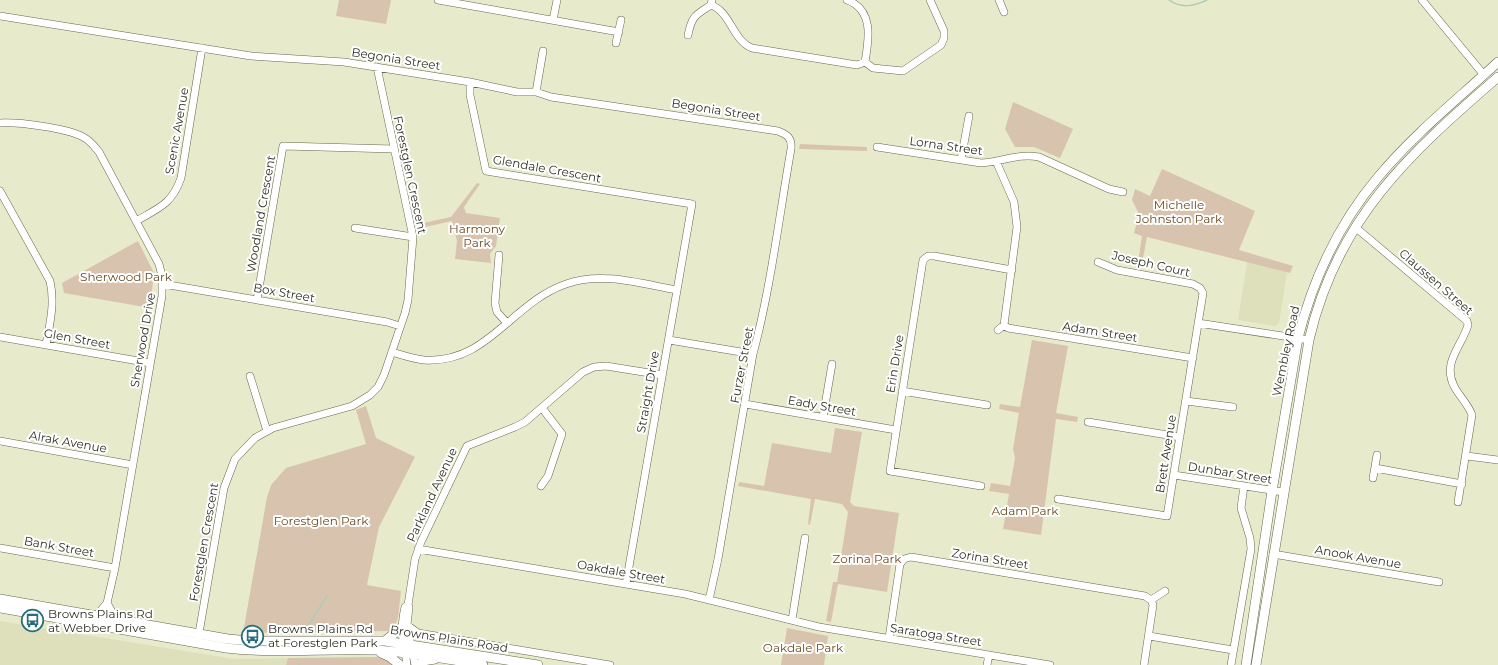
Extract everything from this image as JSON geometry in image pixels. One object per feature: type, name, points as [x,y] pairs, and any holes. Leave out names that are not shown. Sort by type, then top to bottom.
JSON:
[{"type":"main road","name":"Wembley Road","points":[[1246,665],[1272,491],[1298,338],[1304,315],[1321,270],[1352,212],[1370,187],[1396,156],[1498,62]]},
{"type":"main road","name":"Wembley Road","points":[[1256,665],[1309,340],[1321,297],[1340,255],[1355,227],[1398,169],[1498,77]]},
{"type":"main road","points":[[1462,96],[1468,103]]},
{"type":"main road","name":"Browns Plains Road","points":[[0,599],[200,634],[250,641],[385,641],[445,658],[483,665]]},
{"type":"main road","name":"Browns Plains Road","points":[[0,608],[252,651],[375,650],[408,648],[538,665]]},
{"type":"main road","points":[[385,641],[404,627]]},
{"type":"main road","points":[[375,650],[390,657],[400,665]]},
{"type":"main road","points":[[418,665],[426,660],[445,658]]},
{"type":"street","points":[[438,0],[619,32]]},
{"type":"street","points":[[553,20],[557,0]]},
{"type":"street","points":[[847,0],[854,3],[861,9],[869,28],[870,37],[865,62]]},
{"type":"street","points":[[865,62],[873,68],[903,71],[941,45],[944,38],[944,32],[930,0]]},
{"type":"street","points":[[1000,0],[1004,12]]},
{"type":"street","points":[[1422,0],[1484,75]]},
{"type":"street","points":[[688,35],[690,21],[711,2],[720,8],[742,42],[752,48],[857,65],[865,62]]},
{"type":"street","name":"Begonia Street","points":[[0,16],[251,56],[344,62],[470,82],[516,92],[536,92],[552,97],[778,131],[787,135]]},
{"type":"street","points":[[616,43],[621,20]]},
{"type":"street","name":"Scenic Avenue","points":[[136,221],[163,206],[176,193],[181,178],[202,48]]},
{"type":"street","points":[[536,92],[544,51]]},
{"type":"street","name":"Forestglen Crescent","points":[[198,643],[226,482],[235,459],[255,438],[267,431],[352,406],[361,401],[378,387],[392,352],[408,300],[413,237],[377,67]]},
{"type":"street","name":"Glendale Crescent","points":[[470,82],[470,95],[486,171],[692,204]]},
{"type":"street","points":[[961,160],[969,116]]},
{"type":"street","name":"Sherwood Drive","points":[[0,123],[11,123],[71,132],[84,137],[99,152],[159,264],[163,284],[115,568],[107,604],[96,616]]},
{"type":"street","name":"Furzer Street","points":[[709,600],[718,559],[753,354],[762,321],[790,149],[791,141],[787,135]]},
{"type":"street","name":"Woodland Crescent","points":[[257,300],[284,146],[394,149]]},
{"type":"street","name":"Lorna Street","points":[[877,147],[981,163],[1027,154],[1039,157],[1109,189],[1124,192]]},
{"type":"street","points":[[996,161],[1014,202],[1018,227],[1004,325],[998,330]]},
{"type":"street","points":[[0,191],[50,281],[53,294],[53,305],[46,345]]},
{"type":"street","name":"Straight Drive","points":[[626,584],[692,204]]},
{"type":"street","name":"Claussen Street","points":[[1355,227],[1467,321],[1467,330],[1453,354],[1451,368],[1455,387],[1472,415],[1467,456],[1458,502]]},
{"type":"street","points":[[355,228],[413,237]]},
{"type":"street","points":[[499,255],[495,303],[497,312],[507,323]]},
{"type":"street","name":"Erin Drive","points":[[980,486],[890,471],[896,430],[923,260],[928,256],[934,256],[1012,270]]},
{"type":"street","name":"Joseph Court","points":[[1098,262],[1117,270],[1194,284],[1200,288]]},
{"type":"street","points":[[392,352],[423,360],[458,357],[472,351],[484,343],[534,301],[549,291],[567,284],[599,279],[677,290]]},
{"type":"street","name":"Box Street","points":[[163,284],[386,322],[400,326]]},
{"type":"street","name":"Brett Avenue","points":[[1058,499],[1168,516],[1203,293],[1200,288]]},
{"type":"street","points":[[1198,323],[1309,340]]},
{"type":"street","name":"Adam Street","points":[[1004,325],[1008,328],[1192,358]]},
{"type":"street","name":"Glen Street","points":[[0,337],[150,363]]},
{"type":"street","points":[[668,340],[753,354]]},
{"type":"street","points":[[823,417],[832,364]]},
{"type":"street","name":"Parkland Avenue","points":[[408,648],[404,627],[405,607],[408,605],[418,549],[467,446],[525,422],[583,372],[594,367],[606,366],[662,375]]},
{"type":"street","points":[[250,376],[267,431]]},
{"type":"street","points":[[902,391],[987,405]]},
{"type":"street","points":[[1186,400],[1233,407]]},
{"type":"street","name":"Eady Street","points":[[745,404],[896,430]]},
{"type":"street","points":[[541,486],[548,476],[562,434],[542,408]]},
{"type":"street","points":[[1088,422],[1180,437]]},
{"type":"street","name":"Alrak Avenue","points":[[0,441],[133,465]]},
{"type":"street","points":[[1373,478],[1377,455]]},
{"type":"street","points":[[1467,456],[1498,460]]},
{"type":"street","points":[[1374,468],[1462,484]]},
{"type":"street","name":"Dunbar Street","points":[[1174,475],[1283,492]]},
{"type":"street","points":[[1231,665],[1252,549],[1240,508],[1244,486]]},
{"type":"street","points":[[792,620],[805,538]]},
{"type":"street","name":"Bank Street","points":[[0,548],[115,568]]},
{"type":"street","name":"Oakdale Street","points":[[418,549],[626,584],[709,600],[819,627]]},
{"type":"street","name":"Anook Avenue","points":[[1273,554],[1439,582]]},
{"type":"street","name":"Zorina Street","points":[[889,638],[900,564],[904,559],[911,557],[1145,596],[1151,600]]},
{"type":"street","points":[[1144,665],[1153,605],[1151,600],[1165,591]]},
{"type":"street","points":[[107,604],[116,619]]},
{"type":"street","name":"Browns Plains Road","points":[[404,627],[424,634],[610,665]]},
{"type":"street","name":"Saratoga Street","points":[[819,627],[1050,665]]},
{"type":"street","points":[[1149,636],[1233,650]]},
{"type":"street","points":[[407,665],[408,648]]},
{"type":"street","points":[[408,648],[415,665]]},
{"type":"street","points":[[987,665],[989,655]]},
{"type":"shaded area","points":[[1247,262],[1287,272],[1279,323],[1275,326],[1238,320]]},
{"type":"shaded area","points":[[0,621],[234,659],[288,658],[286,665],[0,665]]},
{"type":"green space","points":[[339,0],[391,0],[386,24],[336,16]]},
{"type":"green space","points":[[1013,102],[1073,129],[1060,158],[1034,147],[1015,147],[1005,129]]},
{"type":"green space","points":[[800,144],[867,147],[867,151],[799,149]]},
{"type":"green space","name":"Michelle Johnston Park","points":[[1162,169],[1255,211],[1239,250],[1293,266],[1290,273],[1147,237],[1141,269],[1137,269],[1142,236],[1134,233],[1139,214],[1132,200],[1135,189],[1150,196]]},
{"type":"green space","name":"Harmony Park","points":[[477,183],[480,184],[464,207],[466,213],[500,218],[496,246],[490,254],[491,263],[455,259],[457,241],[452,221],[420,228],[419,224],[451,217]]},
{"type":"green space","name":"Sherwood Park","points":[[138,241],[154,273],[150,308],[64,293],[62,283]]},
{"type":"green space","name":"Adam Park","points":[[1032,340],[1068,346],[1056,413],[1078,417],[1077,422],[1056,419],[1041,535],[1003,529],[1009,494],[989,491],[991,483],[1010,486],[1015,458],[1013,449],[1019,413],[999,409],[1000,404],[1020,407]]},
{"type":"green space","name":"Forestglen Park","points":[[366,406],[376,438],[415,457],[379,527],[367,585],[401,591],[398,618],[394,627],[389,631],[243,633],[267,497],[271,485],[286,468],[366,444],[356,410]]},
{"type":"green space","name":"Zorina Park","points":[[835,428],[862,432],[850,502],[854,506],[899,513],[887,592],[838,584],[831,622],[826,621],[833,582],[837,582],[848,512],[842,504],[815,499],[810,525],[808,524],[811,499],[738,486],[739,482],[764,486],[772,443],[831,453]]},
{"type":"green space","name":"Oakdale Park","points":[[787,628],[828,636],[824,665],[781,665]]},
{"type":"green space","points":[[376,657],[390,660],[395,665],[286,665],[288,658]]},
{"type":"waterway","points":[[1169,0],[1183,6],[1197,4],[1207,0]]},
{"type":"waterway","points":[[306,629],[327,596]]},
{"type":"place","name":"Browns Plains Rd at Webber Drive","points":[[32,621]]},
{"type":"place","name":"Browns Plains Rd at Forestglen Park","points":[[253,636]]}]
